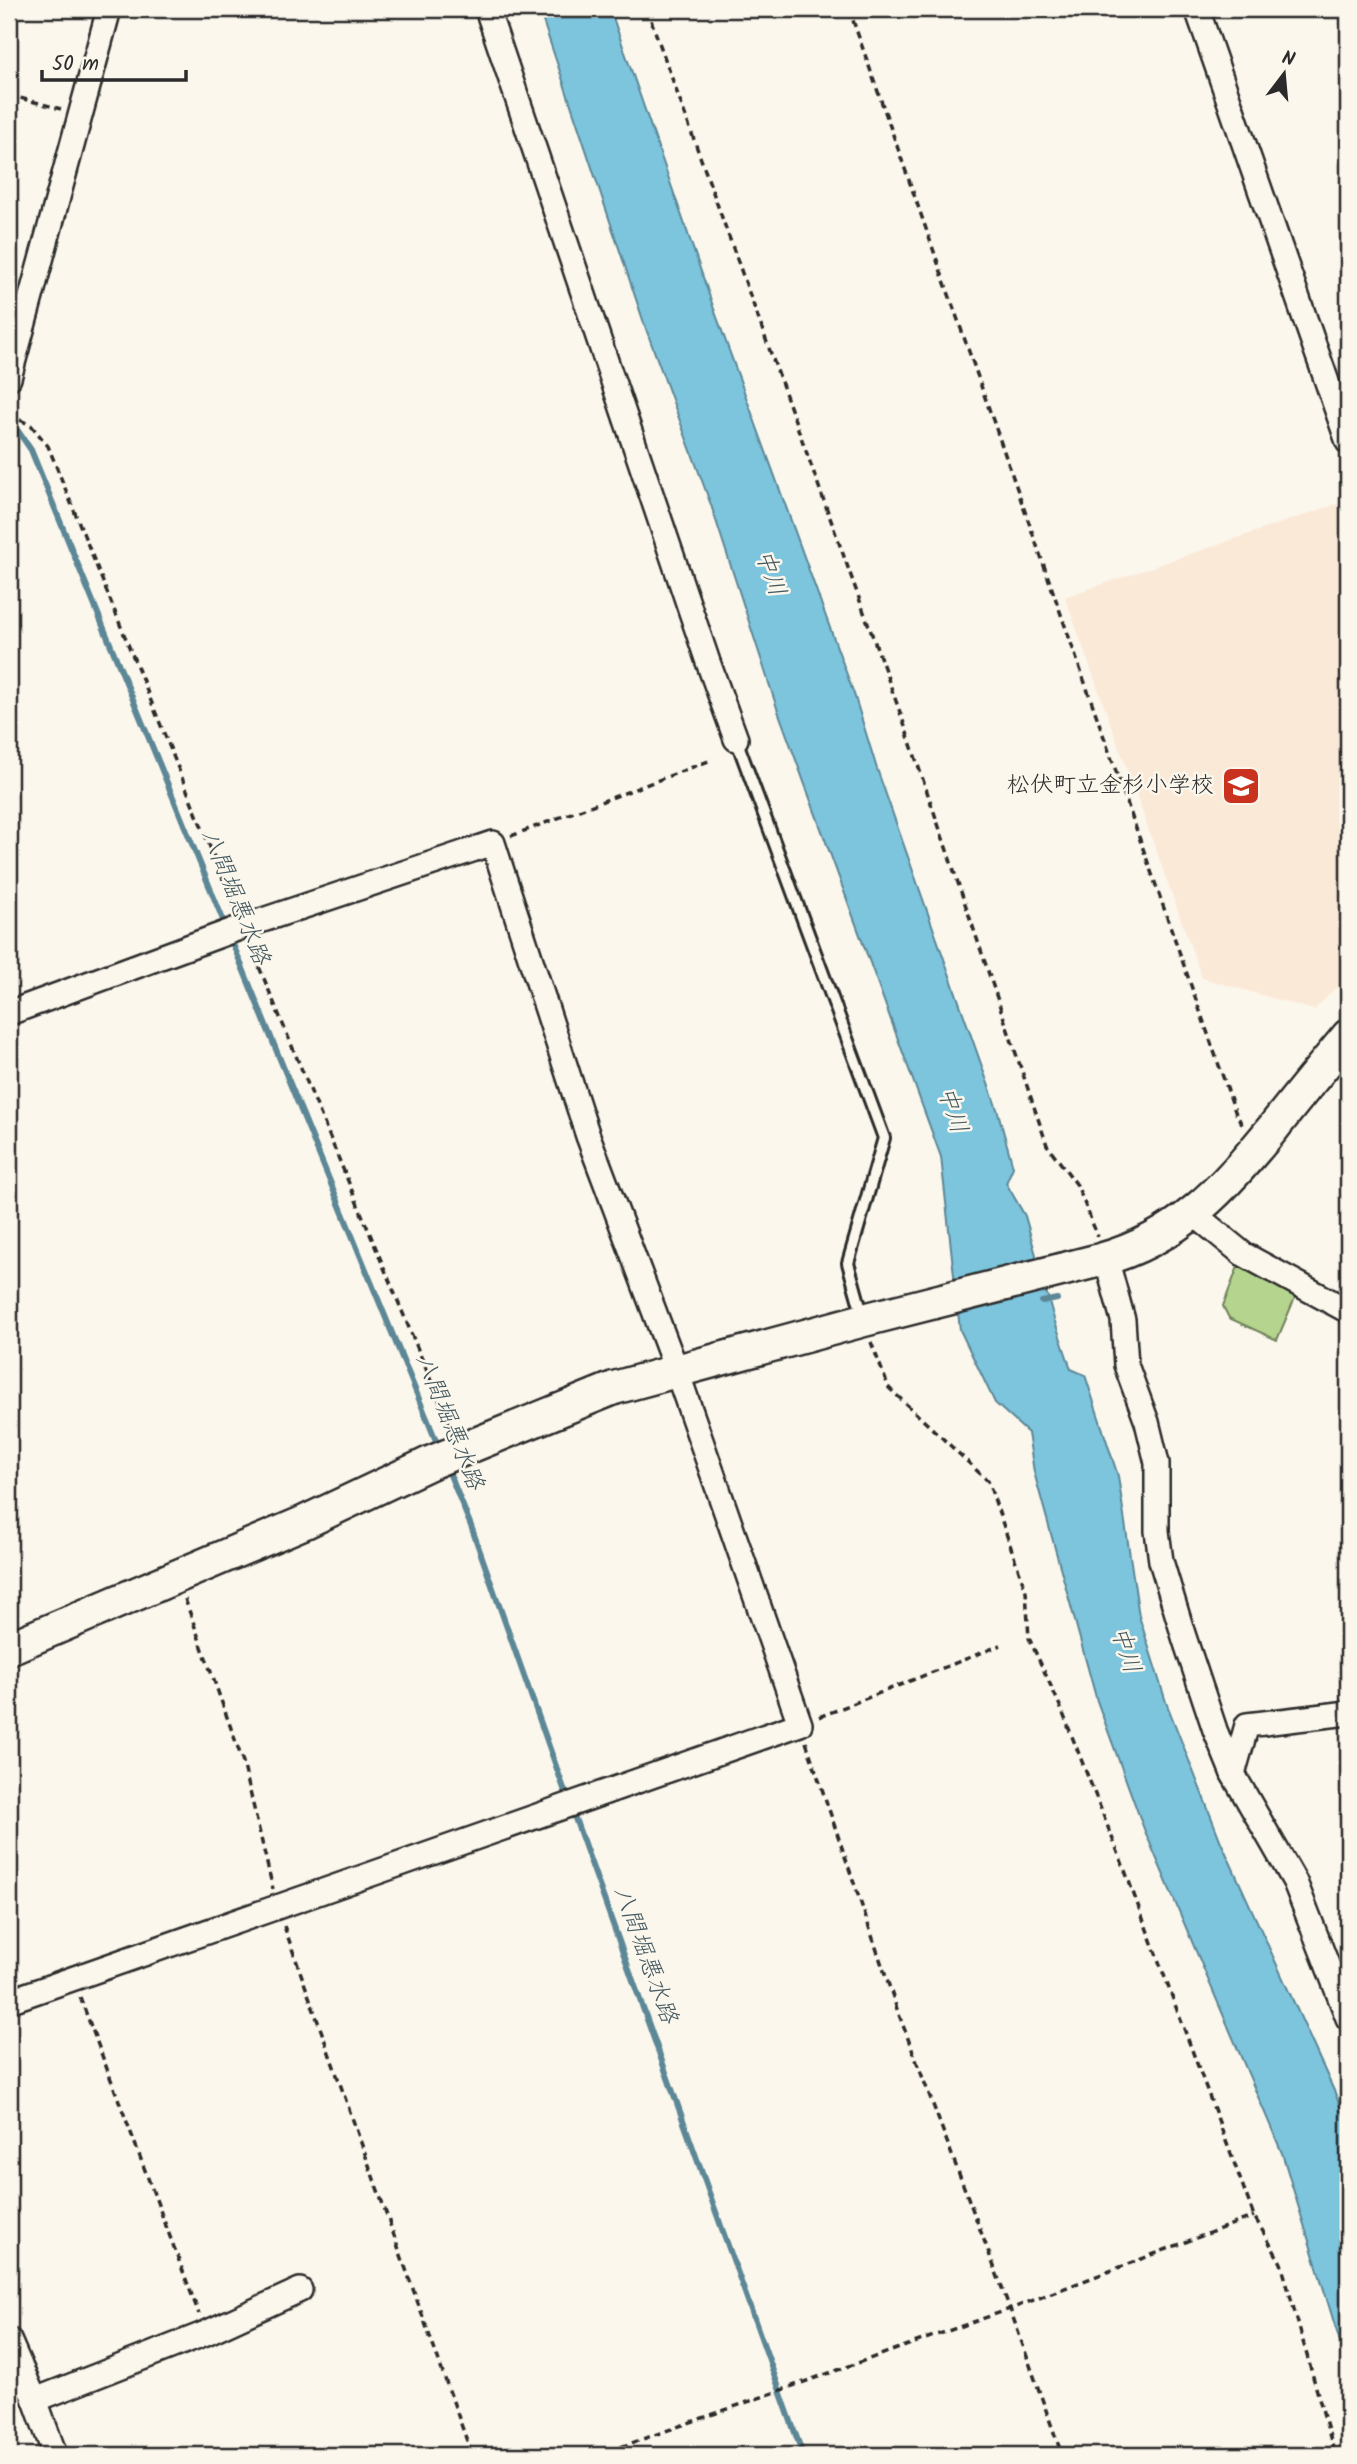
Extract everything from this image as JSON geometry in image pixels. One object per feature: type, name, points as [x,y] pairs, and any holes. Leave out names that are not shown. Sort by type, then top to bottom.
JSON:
[{"type":"street","points":[[9,378],[108,9]]},
{"type":"street","points":[[487,9],[736,738]]},
{"type":"street","points":[[1197,9],[1348,442]]},
{"type":"street","points":[[9,1013],[242,927],[493,843],[588,1136],[676,1369],[800,1724],[9,2001]]},
{"type":"street","points":[[9,1648],[305,1522],[444,1457],[614,1388],[676,1369],[1137,1248],[1166,1234],[1194,1214],[1231,1178],[1348,1036]]},
{"type":"street","points":[[1194,1214],[1243,1254],[1348,1311]]},
{"type":"street","points":[[1103,1259],[1123,1320],[1126,1365],[1147,1422],[1157,1463],[1157,1531],[1161,1562],[1214,1730],[1233,1774],[1295,1882],[1348,2018]]},
{"type":"street","points":[[1233,1774],[1247,1725],[1348,1713]]},
{"type":"street","points":[[35,2400],[206,2333],[300,2290]]},
{"type":"street","points":[[9,2340],[55,2455]]},
{"type":"lane","points":[[736,738],[884,1138],[848,1264],[868,1319]]},
{"type":"path","points":[[647,9],[901,715],[1047,1145],[1077,1185],[1103,1259]]},
{"type":"path","points":[[849,9],[1236,1114],[1255,1149]]},
{"type":"path","points":[[9,95],[79,114]]},
{"type":"path","points":[[493,843],[711,760]]},
{"type":"path","points":[[868,1319],[888,1388],[988,1481],[1026,1591],[1029,1638],[1060,1706],[1121,1860],[1254,2216],[1281,2263],[1335,2455]]},
{"type":"path","points":[[177,1577],[243,1762],[277,1907],[472,2455]]},
{"type":"path","points":[[1002,1645],[800,1724],[898,2012],[1062,2455]]},
{"type":"path","points":[[74,1978],[206,2333]]},
{"type":"path","points":[[598,2455],[1010,2309],[1254,2216]]},
{"type":"shaded area","name":"松伏町立金杉小学校","points":[[1348,500],[1348,976],[1314,1010],[1202,978],[1065,597]]},
{"type":"green space","points":[[1239,1264],[1297,1293],[1277,1340],[1229,1318],[1223,1306]]},
{"type":"water","name":"中川","points":[[539,9],[610,9],[714,309],[854,694],[877,769],[998,1112],[1013,1167],[1006,1183],[1025,1216],[1071,1369],[1085,1375],[1118,1476],[1139,1616],[1166,1702],[1221,1842],[1348,2127],[1348,2368],[1282,2153],[1144,1829],[1097,1701],[1034,1472],[1028,1433],[995,1403],[960,1330],[941,1157],[777,708],[711,505],[646,329]]},
{"type":"waterway","name":"八間堀悪水路","points":[[9,428],[18,431],[31,450],[226,927]]},
{"type":"waterway","name":"八間堀悪水路","points":[[230,937],[439,1448]]},
{"type":"waterway","points":[[1042,1302],[1057,1299]]},
{"type":"waterway","name":"八間堀悪水路","points":[[446,1465],[471,1526],[568,1800]]},
{"type":"waterway","name":"八間堀悪水路","points":[[572,1810],[803,2455]]},
{"type":"place","name":"松伏町立金杉小学校","points":[[1241,786]]}]
